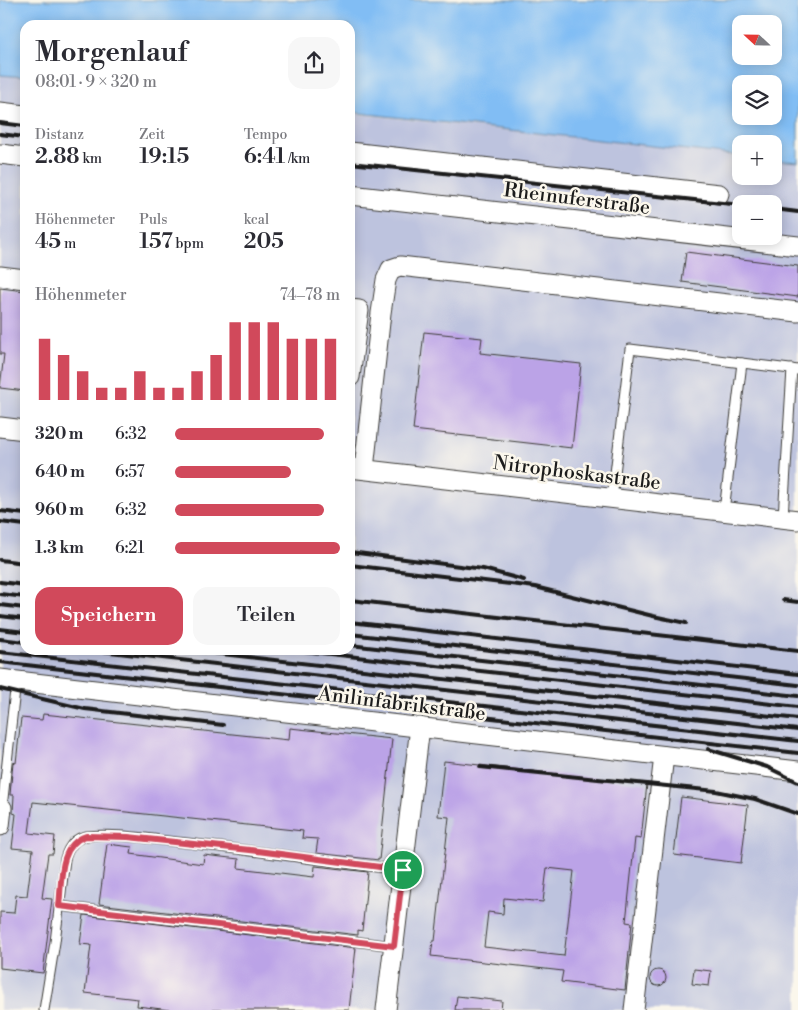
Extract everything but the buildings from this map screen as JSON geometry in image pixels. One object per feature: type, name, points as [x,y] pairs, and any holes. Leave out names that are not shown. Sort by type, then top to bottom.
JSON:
[{"type":"street","points":[[0,112],[20,114]]},
{"type":"street","points":[[355,153],[719,194]]},
{"type":"street","points":[[0,154],[20,156]]},
{"type":"street","name":"Rheinuferstraße","points":[[355,195],[798,246]]},
{"type":"street","points":[[357,469],[386,280],[391,269],[400,266],[798,312]]},
{"type":"street","points":[[0,276],[20,278]]},
{"type":"street","points":[[355,310],[381,313]]},
{"type":"street","points":[[0,427],[20,429]]},
{"type":"street","name":"Nitrophoskastraße","points":[[357,469],[790,519]]},
{"type":"street","name":"Anilinfabrikstraße","points":[[8,680],[798,771]]},
{"type":"street","points":[[386,1010],[420,728]]},
{"type":"street","points":[[634,1010],[664,756]]},
{"type":"lane","points":[[612,498],[630,349],[795,370],[790,519]]},
{"type":"lane","points":[[724,511],[742,363]]},
{"type":"lane","points":[[1,814],[8,680]]},
{"type":"lane","points":[[44,1010],[55,942],[62,872],[67,853],[74,842],[86,836],[128,837],[231,848],[403,870]]},
{"type":"lane","points":[[59,906],[394,946]]},
{"type":"shaded area","points":[[0,75],[20,77],[20,655],[355,655],[355,114],[732,155],[732,185],[782,185],[782,161],[798,162],[798,1010],[0,1010]]},
{"type":"water","points":[[0,0],[798,0],[798,162],[782,161],[782,135],[732,135],[732,155],[355,113],[355,20],[20,20],[20,77],[0,75]]},
{"type":"railway","points":[[0,123],[20,125]]},
{"type":"railway","points":[[0,134],[20,136]]},
{"type":"railway","points":[[355,164],[732,204]]},
{"type":"railway","points":[[782,210],[798,212]]},
{"type":"railway","points":[[0,511],[20,513]]},
{"type":"railway","points":[[0,522],[20,524]]},
{"type":"railway","points":[[355,553],[483,569],[524,580]]},
{"type":"railway","points":[[0,560],[20,562]]},
{"type":"railway","points":[[355,566],[535,587],[686,623]]},
{"type":"railway","points":[[0,582],[20,584]]},
{"type":"railway","points":[[0,594],[20,596]]},
{"type":"railway","points":[[783,600],[798,602]]},
{"type":"railway","points":[[355,601],[798,651]]},
{"type":"railway","points":[[0,605],[20,607]]},
{"type":"railway","points":[[0,616],[20,618]]},
{"type":"railway","points":[[355,623],[798,674]]},
{"type":"railway","points":[[0,629],[20,631]]},
{"type":"railway","points":[[355,635],[798,685]]},
{"type":"railway","points":[[0,639],[20,641]]},
{"type":"railway","points":[[355,646],[798,696]]},
{"type":"railway","points":[[0,652],[20,654]]},
{"type":"railway","points":[[27,655],[798,741]]},
{"type":"railway","points":[[136,655],[798,730]]},
{"type":"railway","points":[[230,655],[798,719]]},
{"type":"railway","points":[[339,655],[798,707]]},
{"type":"railway","points":[[0,662],[798,753]]},
{"type":"railway","points":[[0,689],[85,709],[223,725]]},
{"type":"railway","points":[[708,749],[767,767],[798,782]]},
{"type":"railway","points":[[480,767],[716,791],[755,799],[798,814]]},
{"type":"route","points":[[86,836],[128,837],[250,850],[330,862],[403,870],[394,946],[59,906],[62,872],[67,853],[74,842],[86,836]]}]
